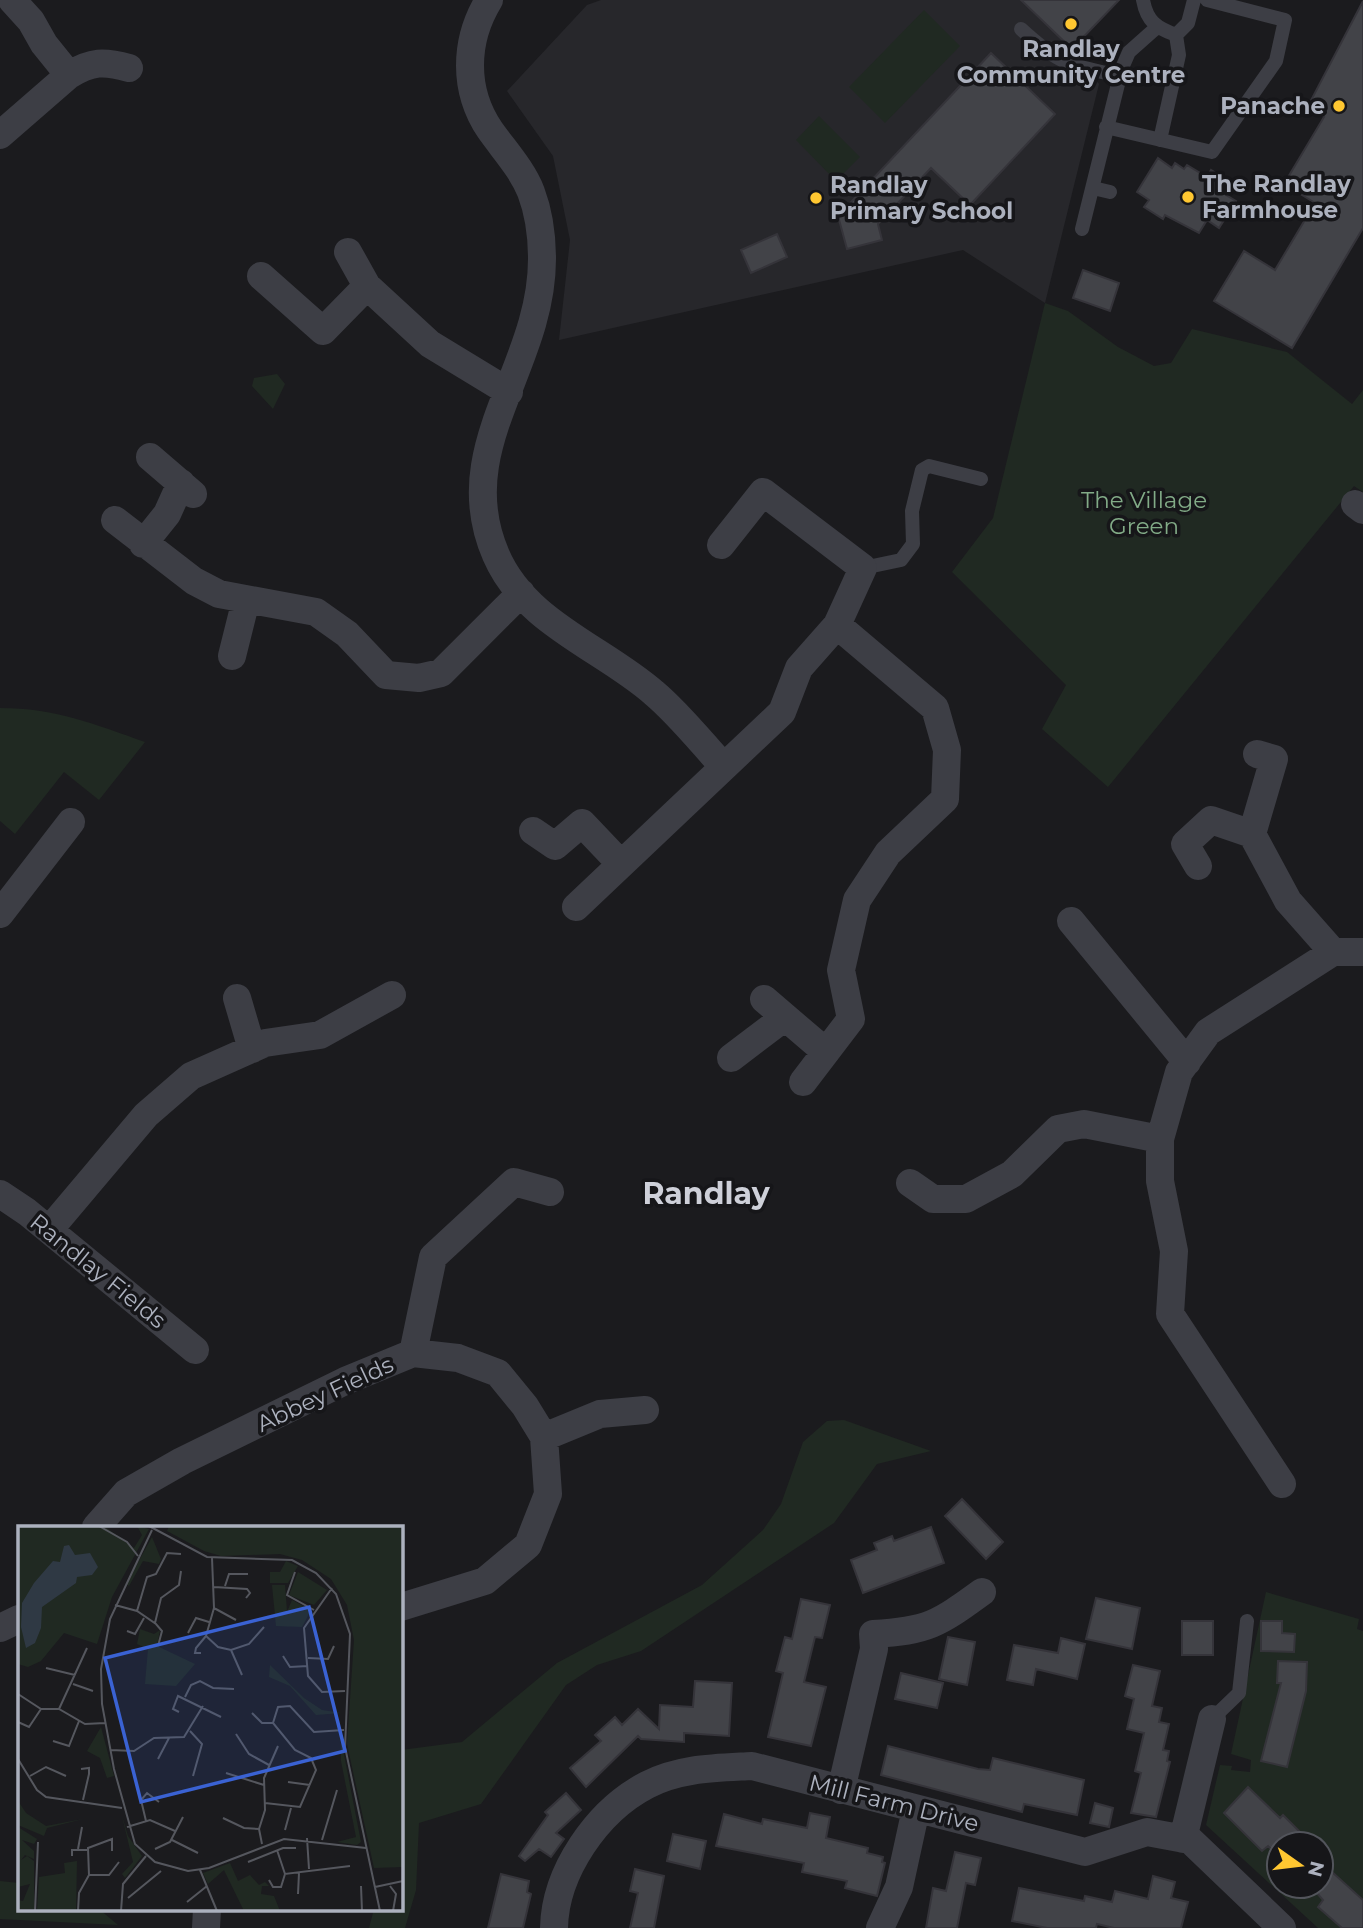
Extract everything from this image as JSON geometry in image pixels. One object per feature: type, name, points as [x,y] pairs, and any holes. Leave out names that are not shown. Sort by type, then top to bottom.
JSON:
[{"type":"street","points":[[12,0],[31,21],[44,44],[69,75]]},
{"type":"street","points":[[489,0],[473,35],[468,56],[470,82],[476,103],[488,127],[531,190],[539,220],[542,259],[531,335],[486,448],[482,497],[496,557],[521,593],[560,628],[654,692],[723,766]]},
{"type":"street","points":[[0,135],[69,75],[88,63],[99,61],[129,68]]},
{"type":"street","points":[[348,252],[367,286],[430,344],[509,393]]},
{"type":"street","points":[[261,275],[323,331],[367,286]]},
{"type":"street","points":[[143,544],[187,489],[150,457]]},
{"type":"street","points":[[576,907],[782,712],[799,668],[837,625],[863,568],[763,492],[721,545]]},
{"type":"street","points":[[115,520],[194,582],[219,594],[316,612],[347,634],[386,675],[419,678],[442,673],[521,593]]},
{"type":"street","points":[[232,656],[246,600]]},
{"type":"street","points":[[803,1082],[851,1019],[841,970],[857,900],[888,853],[945,799],[947,750],[935,708],[837,625]]},
{"type":"street","points":[[1251,834],[1274,759],[1257,754]]},
{"type":"street","points":[[1198,866],[1185,844],[1211,820],[1251,834],[1288,901],[1333,952]]},
{"type":"street","points":[[0,914],[71,822]]},
{"type":"street","points":[[533,831],[555,846],[582,823],[620,863]]},
{"type":"street","points":[[1070,921],[1187,1062]]},
{"type":"street","points":[[1282,1484],[1170,1314],[1174,1251],[1160,1181],[1160,1139],[1179,1072],[1208,1032],[1333,952],[1363,952]]},
{"type":"street","points":[[48,1230],[146,1115],[191,1076],[265,1043],[320,1035],[392,995]]},
{"type":"street","points":[[237,998],[252,1049]]},
{"type":"street","points":[[730,1058],[775,1008],[825,1052]]},
{"type":"street","points":[[911,1183],[933,1199],[966,1199],[1012,1174],[1058,1129],[1084,1124],[1160,1139]]},
{"type":"street","points":[[413,1353],[433,1257],[514,1182],[550,1192]]},
{"type":"street","name":"Randlay Fields","points":[[0,1194],[195,1350]]},
{"type":"street","name":"Abbey Fields","points":[[97,1526],[125,1493],[182,1461],[345,1381],[413,1353],[457,1358],[498,1373],[544,1437]]},
{"type":"street","points":[[402,1607],[485,1581],[528,1545],[548,1494],[544,1437],[600,1414],[645,1410]]},
{"type":"street","points":[[841,1790],[874,1649],[873,1634],[906,1632],[939,1623],[982,1592]]},
{"type":"street","points":[[0,1628],[18,1619]]},
{"type":"street","points":[[1183,1839],[1212,1719]]},
{"type":"street","name":"Mill Farm Drive","points":[[554,1928],[554,1908],[575,1855],[606,1817],[647,1786],[696,1769],[752,1766],[1085,1852],[1147,1832],[1190,1840],[1282,1928]]},
{"type":"street","points":[[880,1928],[899,1887],[916,1809]]},
{"type":"street","points":[[206,1928],[207,1910]]},
{"type":"lane","points":[[1143,0],[1145,12],[1156,28],[1177,35]]},
{"type":"lane","points":[[1177,35],[1188,23],[1194,0]]},
{"type":"lane","points":[[1107,127],[1212,152],[1276,61],[1286,20],[1207,0]]},
{"type":"lane","points":[[1082,229],[1119,76],[1129,52],[1156,28]]},
{"type":"lane","points":[[1021,29],[1049,55],[1063,63],[1119,76]]},
{"type":"lane","points":[[1160,140],[1180,55],[1177,35]]},
{"type":"lane","points":[[1093,188],[1110,192]]},
{"type":"lane","points":[[863,568],[901,560],[913,544],[912,510],[922,470],[929,466],[981,479]]},
{"type":"lane","points":[[1212,1719],[1239,1693],[1247,1621]]},
{"type":"shaded area","name":"Randlay Primary School","points":[[601,0],[1021,0],[1072,49],[1099,84],[1045,303],[963,250],[559,340],[570,240],[553,156],[507,91],[587,5]]},
{"type":"green space","points":[[924,10],[960,46],[885,123],[849,87]]},
{"type":"green space","points":[[819,116],[860,157],[836,181],[796,140]]},
{"type":"green space","name":"The Village Green","points":[[1045,303],[1068,311],[1118,347],[1154,366],[1171,363],[1192,329],[1287,352],[1352,404],[1363,390],[1363,492],[1354,486],[1108,787],[1042,729],[1066,685],[952,572],[993,518]]},
{"type":"green space","points":[[277,374],[285,384],[273,409],[252,386],[254,378]]},
{"type":"green space","points":[[0,708],[57,714],[145,742],[99,800],[64,772],[15,834],[0,821]]},
{"type":"green space","points":[[844,1420],[931,1451],[877,1464],[834,1523],[641,1651],[597,1665],[566,1685],[481,1804],[419,1823],[416,1890],[405,1928],[369,1928],[374,1910],[402,1910],[402,1750],[462,1742],[557,1663],[702,1585],[763,1530],[781,1504],[803,1442],[827,1421]]},
{"type":"green space","points":[[1266,1592],[1359,1619],[1357,1629],[1363,1631],[1363,1928],[1318,1928],[1288,1900],[1335,1900],[1335,1830],[1265,1830],[1265,1879],[1206,1825],[1220,1765],[1232,1766],[1231,1770],[1250,1772],[1251,1760],[1231,1754]]},
{"type":"green space","points":[[0,1881],[18,1883],[18,1910],[100,1910],[118,1925],[0,1919]]},
{"type":"building","name":"Randlay Community Centre","points":[[1021,0],[1119,0],[1072,49]]},
{"type":"building","points":[[1363,1],[1363,228],[1292,348],[1214,301],[1244,251],[1275,270],[1315,203],[1284,184],[1324,117],[1307,108]]},
{"type":"building","points":[[991,53],[1055,114],[970,205],[931,168],[878,224],[882,240],[847,249],[838,216]]},
{"type":"building","name":"The Randlay Farmhouse","points":[[1158,158],[1172,168],[1175,163],[1184,169],[1187,165],[1207,177],[1211,170],[1233,184],[1226,195],[1236,201],[1219,228],[1207,220],[1199,233],[1165,215],[1163,219],[1144,207],[1149,200],[1137,192]]},
{"type":"building","points":[[777,234],[787,257],[751,273],[741,250]]},
{"type":"building","points":[[1083,270],[1119,283],[1110,311],[1073,298]]},
{"type":"building","points":[[962,1499],[1003,1542],[986,1559],[945,1516]]},
{"type":"building","points":[[931,1527],[944,1563],[863,1593],[851,1560],[877,1550],[874,1543],[892,1536],[894,1541]]},
{"type":"building","points":[[1096,1598],[1140,1608],[1132,1649],[1086,1639]]},
{"type":"building","points":[[801,1599],[830,1605],[822,1638],[815,1637],[804,1682],[826,1687],[811,1746],[768,1737],[783,1673],[776,1671],[785,1637],[792,1639]]},
{"type":"building","points":[[1182,1621],[1213,1621],[1213,1655],[1182,1655]]},
{"type":"building","points":[[1261,1621],[1282,1621],[1282,1633],[1295,1634],[1294,1652],[1261,1651]]},
{"type":"building","points":[[948,1637],[975,1642],[967,1685],[939,1679]]},
{"type":"building","points":[[1061,1638],[1085,1644],[1077,1679],[1036,1669],[1033,1685],[1007,1680],[1014,1645],[1058,1653]]},
{"type":"building","points":[[1278,1661],[1307,1662],[1306,1691],[1287,1767],[1261,1761],[1281,1683],[1277,1683]]},
{"type":"building","points":[[1133,1665],[1160,1671],[1152,1706],[1162,1708],[1159,1722],[1169,1724],[1163,1750],[1169,1751],[1167,1761],[1170,1762],[1156,1817],[1131,1813],[1141,1773],[1135,1771],[1144,1733],[1127,1729],[1134,1699],[1125,1696]]},
{"type":"building","points":[[901,1673],[943,1683],[937,1708],[895,1699]]},
{"type":"building","points":[[695,1681],[732,1683],[729,1736],[684,1733],[684,1742],[641,1739],[638,1736],[586,1787],[570,1768],[601,1741],[595,1735],[615,1717],[622,1725],[638,1709],[659,1729],[660,1705],[693,1707]]},
{"type":"building","points":[[888,1746],[978,1769],[990,1770],[993,1758],[1084,1780],[1077,1815],[1024,1804],[1022,1812],[881,1775]]},
{"type":"building","points":[[1248,1787],[1280,1818],[1283,1815],[1298,1830],[1265,1830],[1265,1848],[1262,1851],[1224,1813]]},
{"type":"building","points":[[566,1793],[581,1810],[556,1833],[564,1839],[551,1857],[539,1849],[525,1861],[519,1856],[548,1815],[545,1812]]},
{"type":"building","points":[[1095,1803],[1113,1808],[1109,1827],[1090,1823]]},
{"type":"building","points":[[810,1813],[830,1817],[826,1838],[868,1848],[867,1853],[883,1857],[882,1862],[885,1863],[877,1896],[845,1888],[847,1881],[802,1872],[804,1863],[716,1846],[724,1814],[762,1824],[763,1819],[807,1828]]},
{"type":"building","points":[[673,1834],[706,1841],[700,1869],[667,1861]]},
{"type":"building","points":[[955,1852],[981,1858],[975,1885],[966,1883],[957,1928],[926,1928],[933,1888],[946,1891]]},
{"type":"building","points":[[635,1869],[664,1876],[654,1928],[630,1928],[638,1893],[630,1891]]},
{"type":"building","points":[[501,1874],[529,1881],[527,1892],[531,1894],[523,1928],[488,1928]]},
{"type":"building","points":[[1335,1875],[1363,1900],[1363,1928],[1342,1928],[1318,1907],[1323,1900],[1335,1900]]},
{"type":"building","points":[[1153,1876],[1175,1882],[1171,1898],[1188,1902],[1181,1928],[1114,1928],[1097,1924],[1096,1928],[1047,1928],[1012,1921],[1019,1888],[1084,1901],[1085,1896],[1112,1902],[1115,1891],[1148,1899]]},
{"type":"place","name":"Randlay Community Centre","points":[[1071,24]]},
{"type":"place","name":"Panache","points":[[1339,106]]},
{"type":"place","name":"The Randlay Farmhouse","points":[[1188,197]]},
{"type":"place","name":"Randlay Primary School","points":[[816,198]]},
{"type":"district","name":"Randlay","points":[[706,1193]]}]
